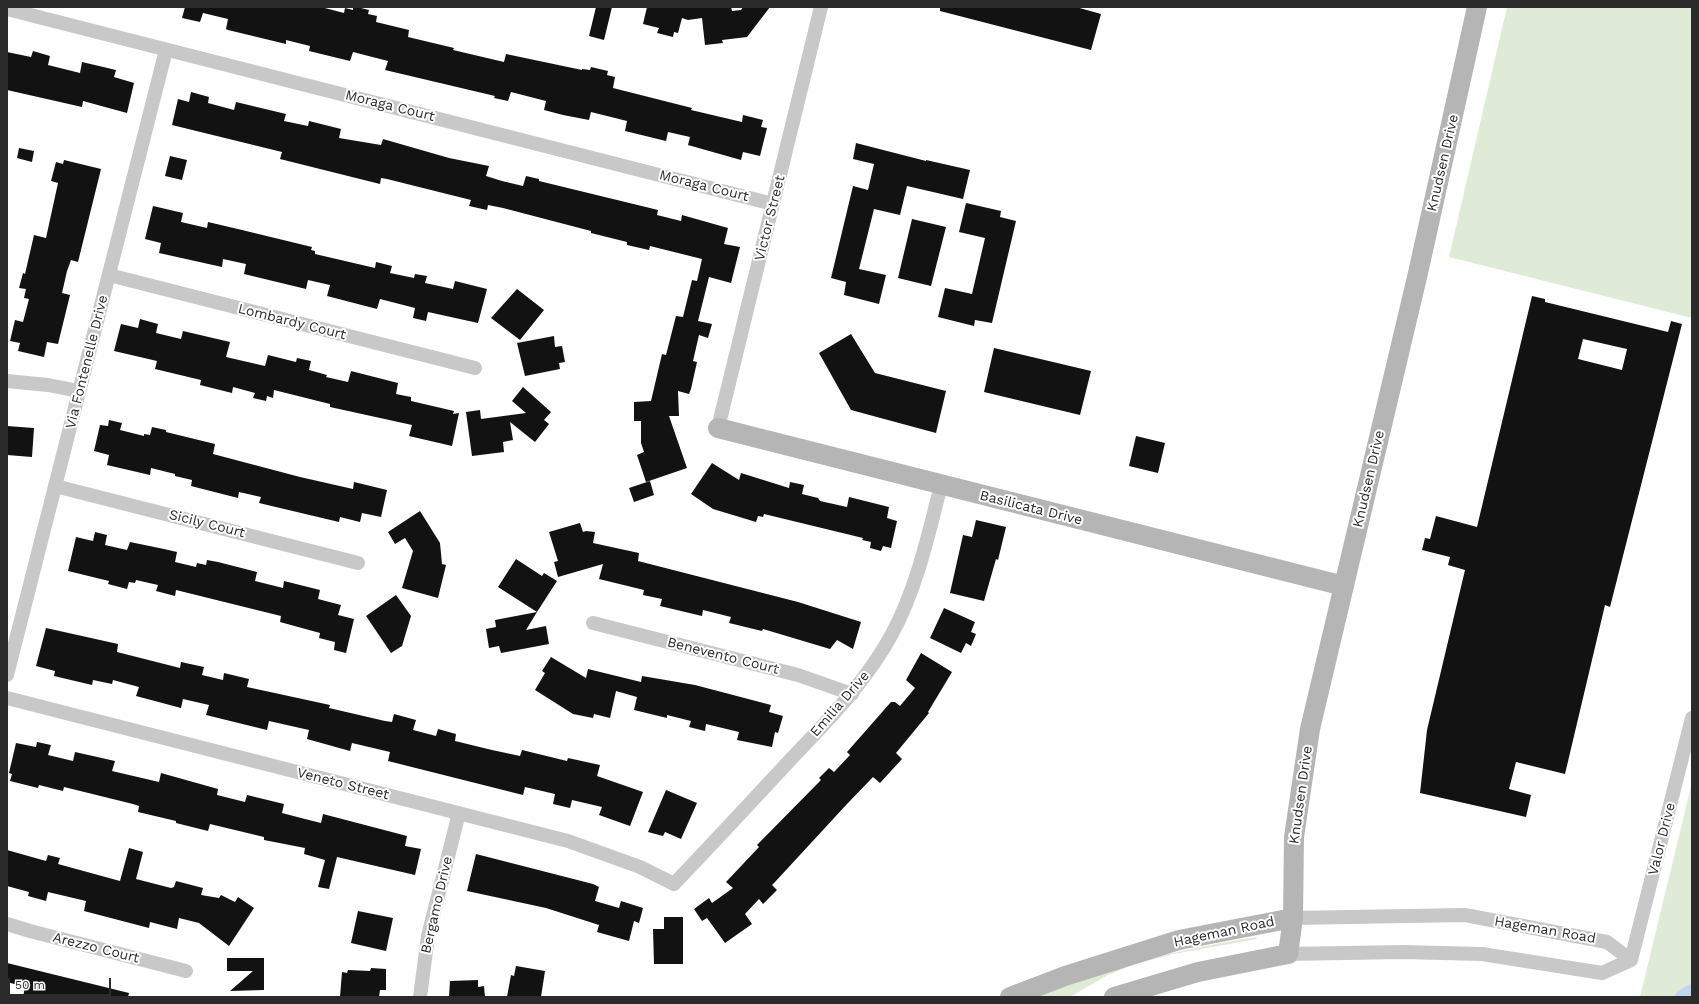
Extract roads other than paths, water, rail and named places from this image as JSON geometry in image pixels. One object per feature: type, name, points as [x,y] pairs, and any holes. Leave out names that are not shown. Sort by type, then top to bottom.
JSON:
[{"type":"main road","name":"Knudsen Drive","points":[[1288,954],[1293,918],[1294,837],[1310,729],[1418,273],[1477,7]]},
{"type":"main road","name":"Basilicata Drive","points":[[718,428],[1344,586]]},
{"type":"main road","name":"Hageman Road","points":[[1010,997],[1065,976],[1179,940],[1293,918]]},
{"type":"main road","points":[[1114,997],[1198,972],[1288,954]]},
{"type":"street","name":"Victor Street","points":[[718,428],[821,7]]},
{"type":"street","name":"Moraga Court","points":[[7,9],[773,204]]},
{"type":"street","name":"Via Fontenelle Drive","points":[[7,675],[166,50]]},
{"type":"street","name":"Lombardy Court","points":[[109,275],[475,368]]},
{"type":"street","points":[[7,381],[48,385],[79,391]]},
{"type":"street","name":"Emilia Drive","points":[[674,884],[852,694],[871,668],[892,634],[909,598],[922,561],[941,485]]},
{"type":"street","name":"Sicily Court","points":[[55,486],[358,563]]},
{"type":"street","name":"Benevento Court","points":[[593,623],[798,675],[852,694]]},
{"type":"street","name":"Veneto Street","points":[[7,698],[568,841],[606,853],[674,884]]},
{"type":"street","name":"Valor Drive","points":[[1632,960],[1692,718]]},
{"type":"street","name":"Bergamo Drive","points":[[420,997],[428,936],[459,813]]},
{"type":"street","name":"Hageman Road","points":[[1293,918],[1465,915],[1607,942],[1632,960]]},
{"type":"street","name":"Arezzo Court","points":[[7,924],[186,971]]},
{"type":"street","points":[[1288,954],[1402,952],[1482,954],[1602,972],[1632,960]]},
{"type":"waterway","points":[[1682,997],[1692,991]]}]
